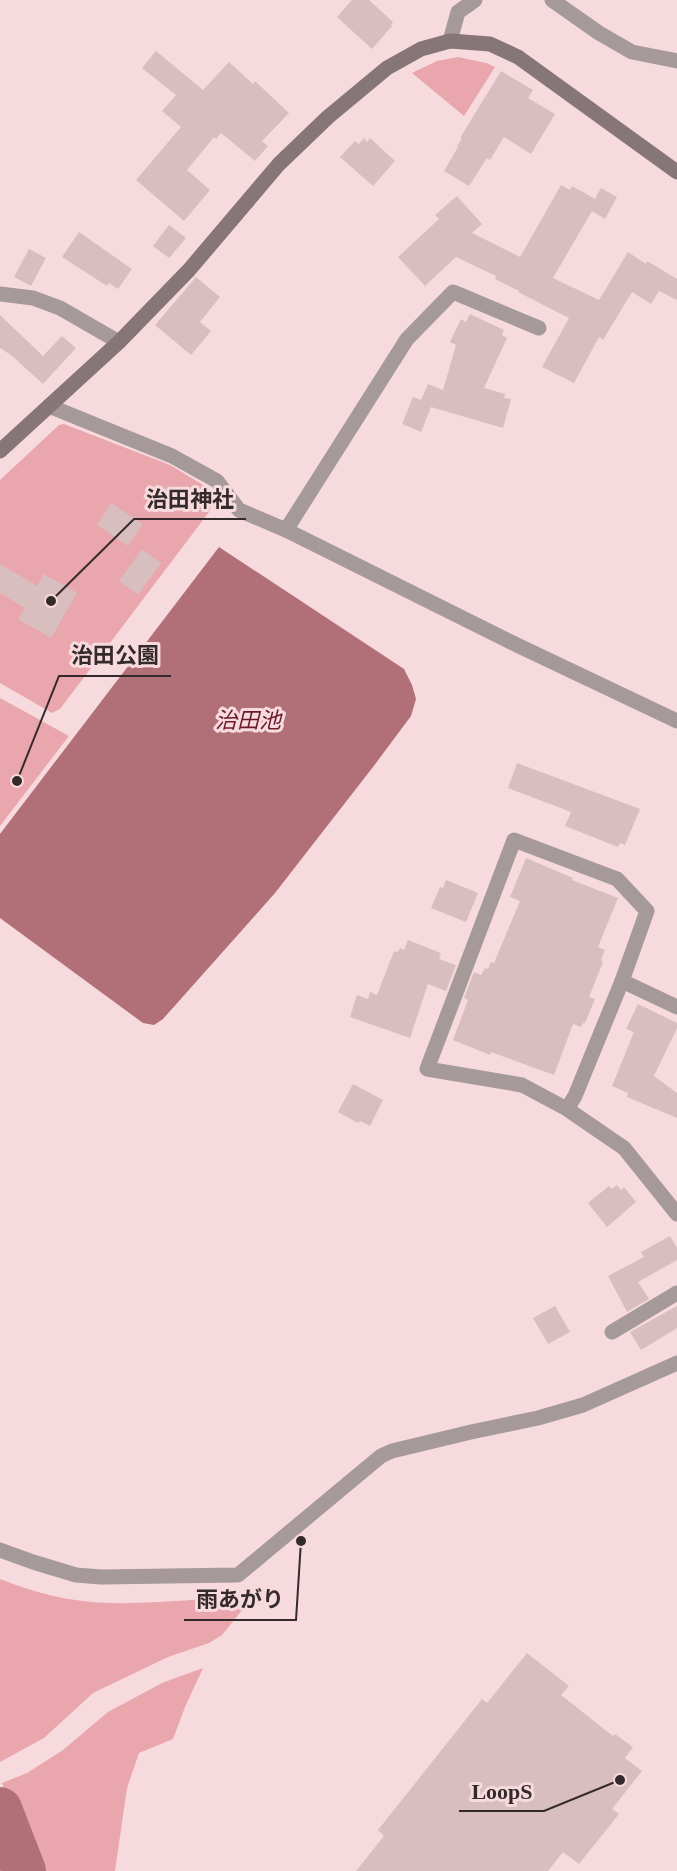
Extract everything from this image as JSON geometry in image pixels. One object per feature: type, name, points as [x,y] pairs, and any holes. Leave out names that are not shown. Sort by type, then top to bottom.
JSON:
[{"type":"street","points":[[450,41],[458,12],[475,0]]},
{"type":"street","points":[[552,0],[599,33],[632,52],[677,61]]},
{"type":"street","points":[[0,451],[119,342],[189,270],[279,164],[328,117],[387,68],[421,49],[450,41],[490,44],[518,57],[677,172]]},
{"type":"street","points":[[286,530],[407,339],[453,292],[539,328]]},
{"type":"street","points":[[0,294],[33,298],[60,308],[119,342]]},
{"type":"street","points":[[49,406],[172,456],[217,481],[239,510],[286,530],[519,646],[677,721]]},
{"type":"street","points":[[567,1109],[576,1096],[622,981],[646,911],[616,879],[514,840],[427,1069],[522,1084],[567,1109],[624,1148],[677,1214]]},
{"type":"street","points":[[622,981],[677,1007]]},
{"type":"street","points":[[612,1332],[677,1293]]},
{"type":"street","points":[[0,1550],[76,1575],[102,1577],[238,1575],[381,1456],[392,1451],[538,1418],[583,1405],[677,1363]]},
{"type":"shaded area","points":[[458,57],[495,67],[464,116],[412,73],[437,61]]},
{"type":"shaded area","points":[[64,424],[170,465],[208,488],[214,498],[209,512],[60,709],[52,713],[0,683],[0,480],[59,425]]},
{"type":"shaded area","points":[[0,698],[69,736],[0,826]]},
{"type":"shaded area","points":[[0,1579],[26,1589],[80,1601],[137,1603],[224,1598],[238,1602],[243,1609],[222,1635],[209,1643],[168,1657],[93,1693],[44,1738],[0,1762]]},
{"type":"shaded area","points":[[203,1668],[173,1739],[139,1753],[127,1788],[115,1871],[36,1871],[2,1783],[27,1773],[63,1750],[108,1712],[162,1683]]},
{"type":"water","name":"治田池","points":[[219,547],[404,669],[416,699],[411,716],[275,893],[163,1019],[154,1025],[143,1023],[0,918],[0,834]]},
{"type":"building","points":[[352,0],[369,0],[393,22],[372,49],[337,17]]},
{"type":"building","points":[[156,51],[203,90],[229,62],[253,84],[255,81],[289,113],[262,141],[268,146],[255,161],[221,133],[216,139],[214,137],[187,170],[210,190],[184,221],[136,180],[181,127],[162,111],[176,95],[142,68]]},
{"type":"building","points":[[501,71],[533,90],[528,98],[555,114],[531,154],[504,137],[490,160],[487,158],[469,186],[444,171],[462,139],[460,138]]},
{"type":"building","points":[[364,138],[367,142],[370,138],[395,161],[373,186],[340,157],[355,141],[359,144]]},
{"type":"building","points":[[561,185],[570,190],[572,186],[595,199],[601,188],[617,197],[605,219],[592,211],[553,278],[599,300],[628,252],[646,264],[647,261],[677,279],[677,300],[659,291],[651,304],[632,292],[603,340],[599,337],[574,383],[542,367],[569,318],[495,279],[496,276],[456,257],[425,286],[398,257],[439,219],[435,215],[457,196],[482,224],[472,233],[520,257]]},
{"type":"building","points":[[169,225],[186,238],[169,258],[153,246]]},
{"type":"building","points":[[79,232],[132,269],[118,289],[109,283],[107,286],[62,257]]},
{"type":"building","points":[[29,249],[46,258],[31,286],[14,277]]},
{"type":"building","points":[[196,277],[220,297],[200,322],[211,331],[191,355],[155,325]]},
{"type":"building","points":[[470,314],[504,330],[502,335],[507,338],[484,388],[505,394],[504,398],[511,399],[503,428],[431,407],[421,432],[402,424],[413,397],[421,400],[428,384],[443,390],[456,345],[450,342],[461,319],[466,322]]},
{"type":"building","points":[[0,315],[43,356],[62,336],[76,348],[43,384],[0,348]]},
{"type":"building","points":[[111,503],[143,524],[128,546],[97,525]]},
{"type":"building","points":[[142,549],[161,563],[138,595],[119,581]]},
{"type":"building","points":[[0,564],[37,586],[44,574],[77,593],[51,638],[18,619],[25,608],[0,593]]},
{"type":"building","points":[[517,763],[640,809],[625,845],[620,843],[618,847],[565,826],[571,812],[508,788]]},
{"type":"building","points":[[526,858],[573,878],[572,880],[618,898],[598,947],[605,950],[601,960],[603,962],[589,997],[595,999],[585,1023],[581,1027],[573,1024],[554,1075],[491,1052],[490,1055],[453,1040],[468,1000],[464,998],[474,972],[481,975],[485,968],[488,969],[491,962],[494,963],[520,901],[510,897]]},
{"type":"building","points":[[446,880],[478,893],[466,922],[431,908],[440,887],[443,888]]},
{"type":"building","points":[[408,940],[441,953],[439,959],[456,965],[446,991],[428,984],[410,1038],[350,1017],[357,995],[368,999],[370,992],[377,995],[394,951],[398,952],[400,948],[404,950]]},
{"type":"building","points":[[638,1004],[677,1023],[677,1028],[654,1076],[677,1093],[677,1118],[627,1097],[628,1093],[612,1086],[634,1032],[626,1029]]},
{"type":"building","points":[[353,1084],[383,1100],[370,1126],[360,1121],[358,1123],[338,1112]]},
{"type":"building","points":[[617,1185],[621,1190],[624,1187],[636,1202],[607,1227],[588,1203],[609,1186],[612,1189]]},
{"type":"building","points":[[670,1236],[677,1248],[677,1260],[638,1282],[649,1299],[627,1312],[608,1276],[644,1257],[641,1252]]},
{"type":"building","points":[[555,1306],[570,1332],[548,1344],[533,1318]]},
{"type":"building","points":[[677,1306],[677,1328],[641,1350],[630,1332]]},
{"type":"building","points":[[527,1653],[569,1686],[561,1695],[613,1736],[615,1734],[633,1747],[625,1758],[642,1771],[612,1809],[619,1814],[579,1864],[563,1852],[548,1871],[356,1871],[384,1836],[378,1830],[482,1699],[487,1703]]},
{"type":"waterway","points":[[0,1809],[24,1871]]},
{"type":"place","name":"治田神社","points":[[51,601]]},
{"type":"place","name":"治田公園","points":[[17,781]]},
{"type":"place","name":"雨あがり","points":[[301,1541]]},
{"type":"place","name":"LoopS","points":[[620,1780]]}]
